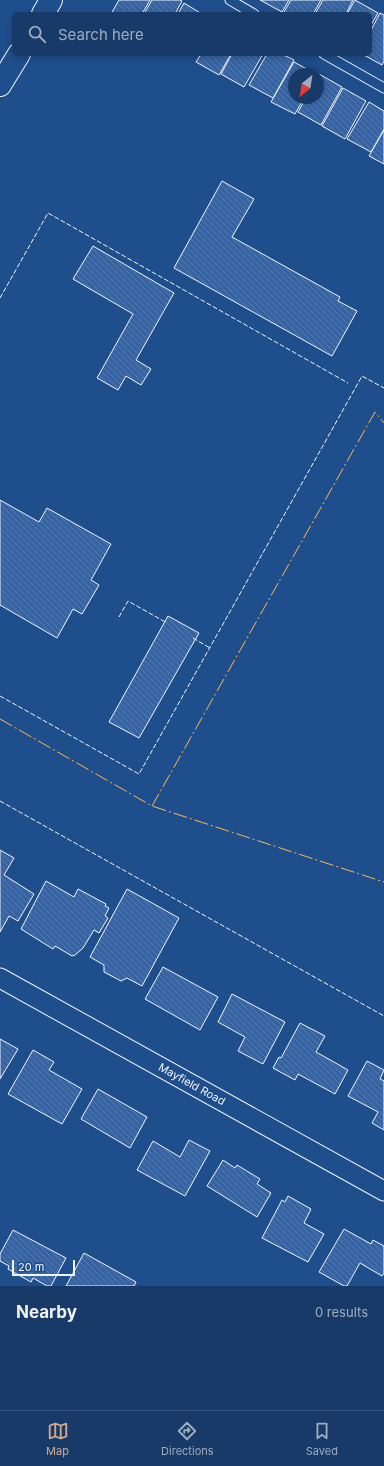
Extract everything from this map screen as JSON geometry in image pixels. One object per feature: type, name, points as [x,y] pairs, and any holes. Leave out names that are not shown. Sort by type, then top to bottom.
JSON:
[{"type":"main road","points":[[44,12],[50,0]]},
{"type":"main road","points":[[0,85],[18,56]]},
{"type":"street","name":"Mayfield Road","points":[[0,978],[384,1191]]},
{"type":"lane","points":[[230,0],[251,12]]},
{"type":"lane","points":[[328,56],[384,88]]},
{"type":"building","points":[[119,0],[150,0],[143,12],[112,12]]},
{"type":"building","points":[[152,0],[182,1],[176,12],[145,12]]},
{"type":"building","points":[[260,0],[289,0],[282,12]]},
{"type":"building","points":[[291,0],[321,0],[314,12],[284,12]]},
{"type":"building","points":[[323,0],[353,0],[347,12],[316,12]]},
{"type":"building","points":[[355,0],[378,13],[372,24],[372,12],[348,12]]},
{"type":"building","points":[[184,3],[199,12],[179,12]]},
{"type":"building","points":[[380,13],[384,15],[384,61],[382,65],[366,56],[372,56],[372,28]]},
{"type":"building","points":[[200,56],[230,56],[219,75],[196,62]]},
{"type":"building","points":[[231,56],[262,56],[244,87],[221,74]]},
{"type":"building","points":[[266,56],[286,56],[294,60],[290,68],[288,68],[288,71],[273,98],[249,85]]},
{"type":"building","points":[[294,62],[305,68],[291,68]]},
{"type":"building","points":[[288,72],[288,104],[301,104],[295,114],[271,102]]},
{"type":"building","points":[[324,77],[342,87],[321,125],[298,112],[303,104],[324,104]]},
{"type":"building","points":[[343,88],[366,101],[345,139],[322,126]]},
{"type":"building","points":[[369,102],[384,111],[384,129],[371,152],[347,139]]},
{"type":"building","points":[[384,130],[384,164],[369,156]]},
{"type":"building","points":[[222,181],[254,199],[232,237],[340,297],[338,301],[357,311],[332,356],[174,268]]},
{"type":"building","points":[[93,246],[174,293],[136,360],[151,369],[141,385],[126,376],[118,390],[97,378],[133,314],[73,279]]},
{"type":"building","points":[[0,500],[39,522],[47,508],[111,544],[91,580],[99,585],[82,614],[73,609],[57,638],[0,605]]},
{"type":"building","points":[[168,616],[199,633],[139,738],[109,722]]},
{"type":"building","points":[[0,850],[14,858],[4,875],[34,894],[18,921],[9,916],[0,932]]},
{"type":"building","points":[[46,881],[74,897],[78,889],[106,904],[105,906],[109,908],[105,916],[108,918],[99,933],[94,930],[83,948],[75,955],[72,956],[55,946],[53,949],[21,929]]},
{"type":"building","points":[[127,889],[179,918],[142,986],[127,978],[121,981],[104,972],[104,965],[90,957]]},
{"type":"building","points":[[163,967],[218,997],[200,1030],[145,999]]},
{"type":"building","points":[[232,994],[285,1022],[263,1064],[238,1051],[245,1037],[218,1022]]},
{"type":"building","points":[[300,1023],[325,1036],[316,1052],[348,1070],[335,1094],[298,1074],[295,1080],[273,1068],[279,1057],[281,1058]]},
{"type":"building","points":[[0,1039],[18,1049],[0,1079]]},
{"type":"building","points":[[33,1050],[54,1062],[49,1070],[82,1089],[62,1124],[8,1094]]},
{"type":"building","points":[[367,1061],[384,1070],[380,1079],[384,1081],[384,1130],[372,1123],[378,1112],[348,1096]]},
{"type":"building","points":[[98,1089],[147,1117],[130,1148],[81,1119]]},
{"type":"building","points":[[189,1140],[210,1151],[185,1196],[137,1170],[153,1141],[180,1157]]},
{"type":"building","points":[[223,1160],[235,1168],[237,1165],[260,1179],[257,1184],[271,1193],[257,1217],[207,1186]]},
{"type":"building","points":[[288,1196],[311,1209],[304,1223],[324,1234],[308,1262],[262,1238],[282,1200],[285,1202]]},
{"type":"building","points":[[344,1229],[371,1244],[373,1240],[384,1246],[384,1273],[382,1276],[360,1263],[347,1286],[344,1286],[319,1272]]},
{"type":"building","points":[[13,1230],[66,1258],[51,1286],[47,1286],[33,1278],[31,1282],[8,1269],[9,1266],[0,1261],[0,1254]]},
{"type":"building","points":[[84,1253],[136,1282],[134,1286],[66,1286]]},
{"type":"fence","points":[[0,298],[48,213],[348,383]]},
{"type":"fence","points":[[0,696],[139,774],[362,376],[384,388]]},
{"type":"fence","points":[[119,617],[128,601],[167,623]]},
{"type":"fence","points":[[193,638],[210,648]]},
{"type":"fence","points":[[0,801],[384,1016]]},
{"type":"power","points":[[152,806],[375,412],[384,423]]},
{"type":"power","points":[[0,719],[152,806],[384,882]]}]
